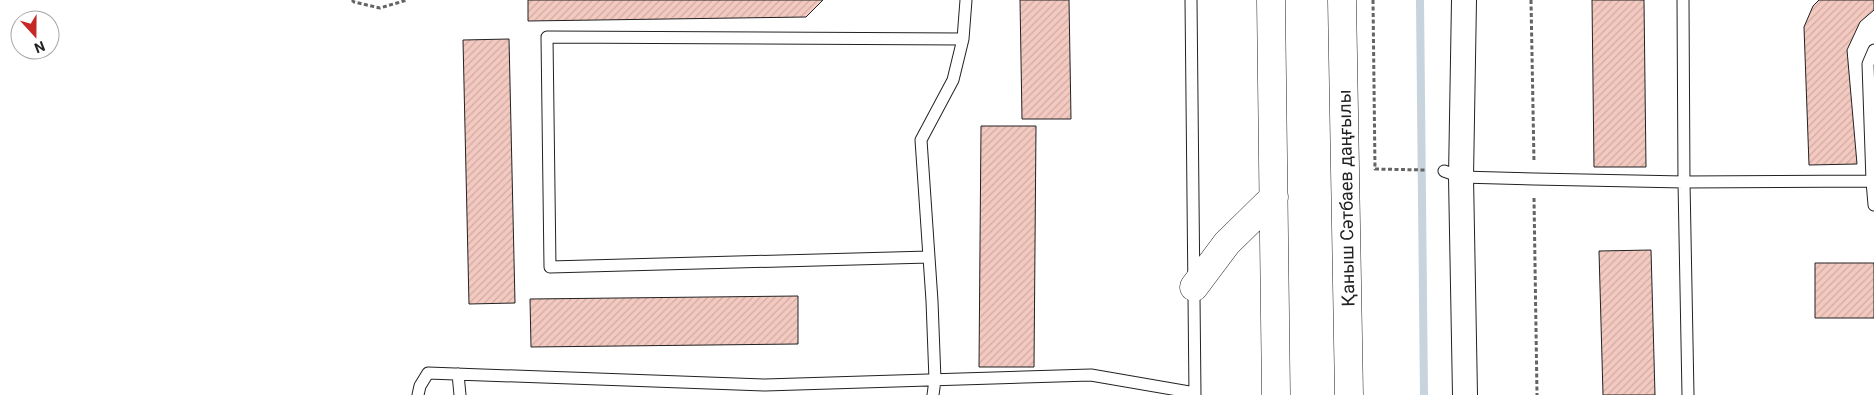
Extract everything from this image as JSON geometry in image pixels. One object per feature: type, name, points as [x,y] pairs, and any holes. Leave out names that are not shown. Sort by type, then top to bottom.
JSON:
[{"type":"main road","points":[[1271,0],[1276,395]]},
{"type":"main road","name":"Қаныш Сәтбаев даңғылы","points":[[1342,0],[1349,395]]},
{"type":"main road","points":[[1194,288],[1226,243],[1274,197]]},
{"type":"street","points":[[1464,0],[1452,174],[1465,395]]},
{"type":"lane","points":[[933,395],[935,380],[921,140],[953,80],[963,39],[966,0]]},
{"type":"lane","points":[[418,395],[420,386],[428,373],[765,390],[935,380],[1091,375],[1195,394],[1191,0]]},
{"type":"lane","points":[[1682,0],[1688,395]]},
{"type":"lane","points":[[928,257],[550,267],[547,37],[963,39]]},
{"type":"lane","points":[[1874,50],[1868,64],[1874,205]]},
{"type":"lane","points":[[1452,174],[1684,182],[1872,181]]},
{"type":"lane","points":[[458,374],[460,395]]},
{"type":"path","points":[[352,0],[380,8],[407,0]]},
{"type":"path","points":[[1373,0],[1375,168],[1452,174]]},
{"type":"building","points":[[528,0],[823,0],[806,17],[528,21]]},
{"type":"building","points":[[1020,0],[1069,0],[1071,119],[1022,119]]},
{"type":"building","points":[[1592,0],[1644,0],[1646,167],[1594,167]]},
{"type":"building","points":[[1819,0],[1874,0],[1874,10],[1860,22],[1847,50],[1857,164],[1809,165],[1804,27],[1813,6]]},
{"type":"building","points":[[509,39],[515,303],[469,304],[463,40]]},
{"type":"building","points":[[981,126],[1036,126],[1034,367],[979,367]]},
{"type":"building","points":[[1651,250],[1655,395],[1603,395],[1599,251]]},
{"type":"building","points":[[1815,263],[1874,263],[1874,318],[1815,318]]},
{"type":"building","points":[[798,296],[798,344],[531,347],[530,299]]},
{"type":"waterway","points":[[1420,0],[1424,395]]}]
